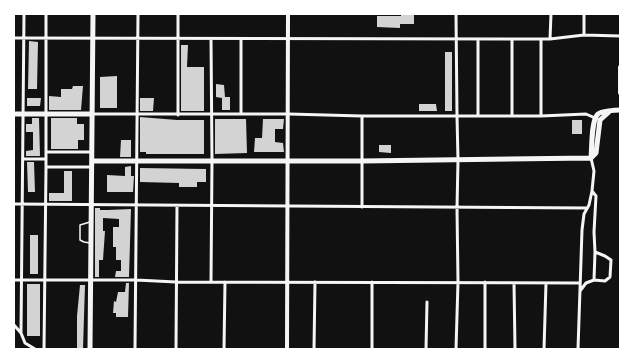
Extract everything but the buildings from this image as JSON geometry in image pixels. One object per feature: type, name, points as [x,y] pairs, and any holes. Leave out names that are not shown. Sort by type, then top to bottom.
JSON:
[{"type":"main road","points":[[90,349],[93,14]]},
{"type":"main road","points":[[591,158],[595,118],[598,114],[603,112],[620,110]]},
{"type":"main road","points":[[92,161],[362,161],[591,158],[596,153],[600,120],[609,112]]},
{"type":"main road","points":[[14,114],[91,114]]},
{"type":"street","points":[[24,14],[23,280],[21,332],[25,343],[35,349]]},
{"type":"street","points":[[44,349],[46,280],[46,14]]},
{"type":"street","points":[[134,349],[138,14]]},
{"type":"street","points":[[178,14],[178,115]]},
{"type":"street","points":[[287,349],[288,14]]},
{"type":"street","points":[[456,14],[458,160],[456,208],[458,282],[456,349]]},
{"type":"street","points":[[550,39],[551,14]]},
{"type":"street","points":[[584,14],[584,36]]},
{"type":"street","points":[[14,38],[550,39],[584,36],[620,36]]},
{"type":"street","points":[[478,38],[478,116]]},
{"type":"street","points":[[211,39],[211,282]]},
{"type":"street","points":[[240,114],[241,39]]},
{"type":"street","points":[[512,39],[512,116]]},
{"type":"street","points":[[541,39],[541,116]]},
{"type":"street","points":[[620,67],[620,93]]},
{"type":"street","points":[[91,114],[288,114],[362,116],[541,116],[586,114],[595,118]]},
{"type":"street","points":[[362,116],[362,206]]},
{"type":"street","points":[[46,152],[92,152]]},
{"type":"street","points":[[578,349],[584,214],[592,190],[594,172],[591,158]]},
{"type":"street","points":[[24,159],[46,159]]},
{"type":"street","points":[[46,167],[92,167]]},
{"type":"street","points":[[592,190],[596,196],[594,280]]},
{"type":"street","points":[[14,204],[587,208]]},
{"type":"street","points":[[176,349],[177,206]]},
{"type":"street","points":[[580,291],[586,283],[594,280],[605,281],[610,277],[611,260],[595,252]]},
{"type":"street","points":[[14,280],[580,283]]},
{"type":"street","points":[[224,349],[225,282]]},
{"type":"street","points":[[314,349],[315,282]]},
{"type":"street","points":[[372,282],[372,349]]},
{"type":"street","points":[[485,349],[486,282]]},
{"type":"street","points":[[514,283],[515,349]]},
{"type":"street","points":[[544,349],[546,283]]},
{"type":"street","points":[[426,349],[427,302]]},
{"type":"street","points":[[14,325],[21,332]]},
{"type":"lane","points":[[91,221],[80,225],[80,240],[91,243]]}]
